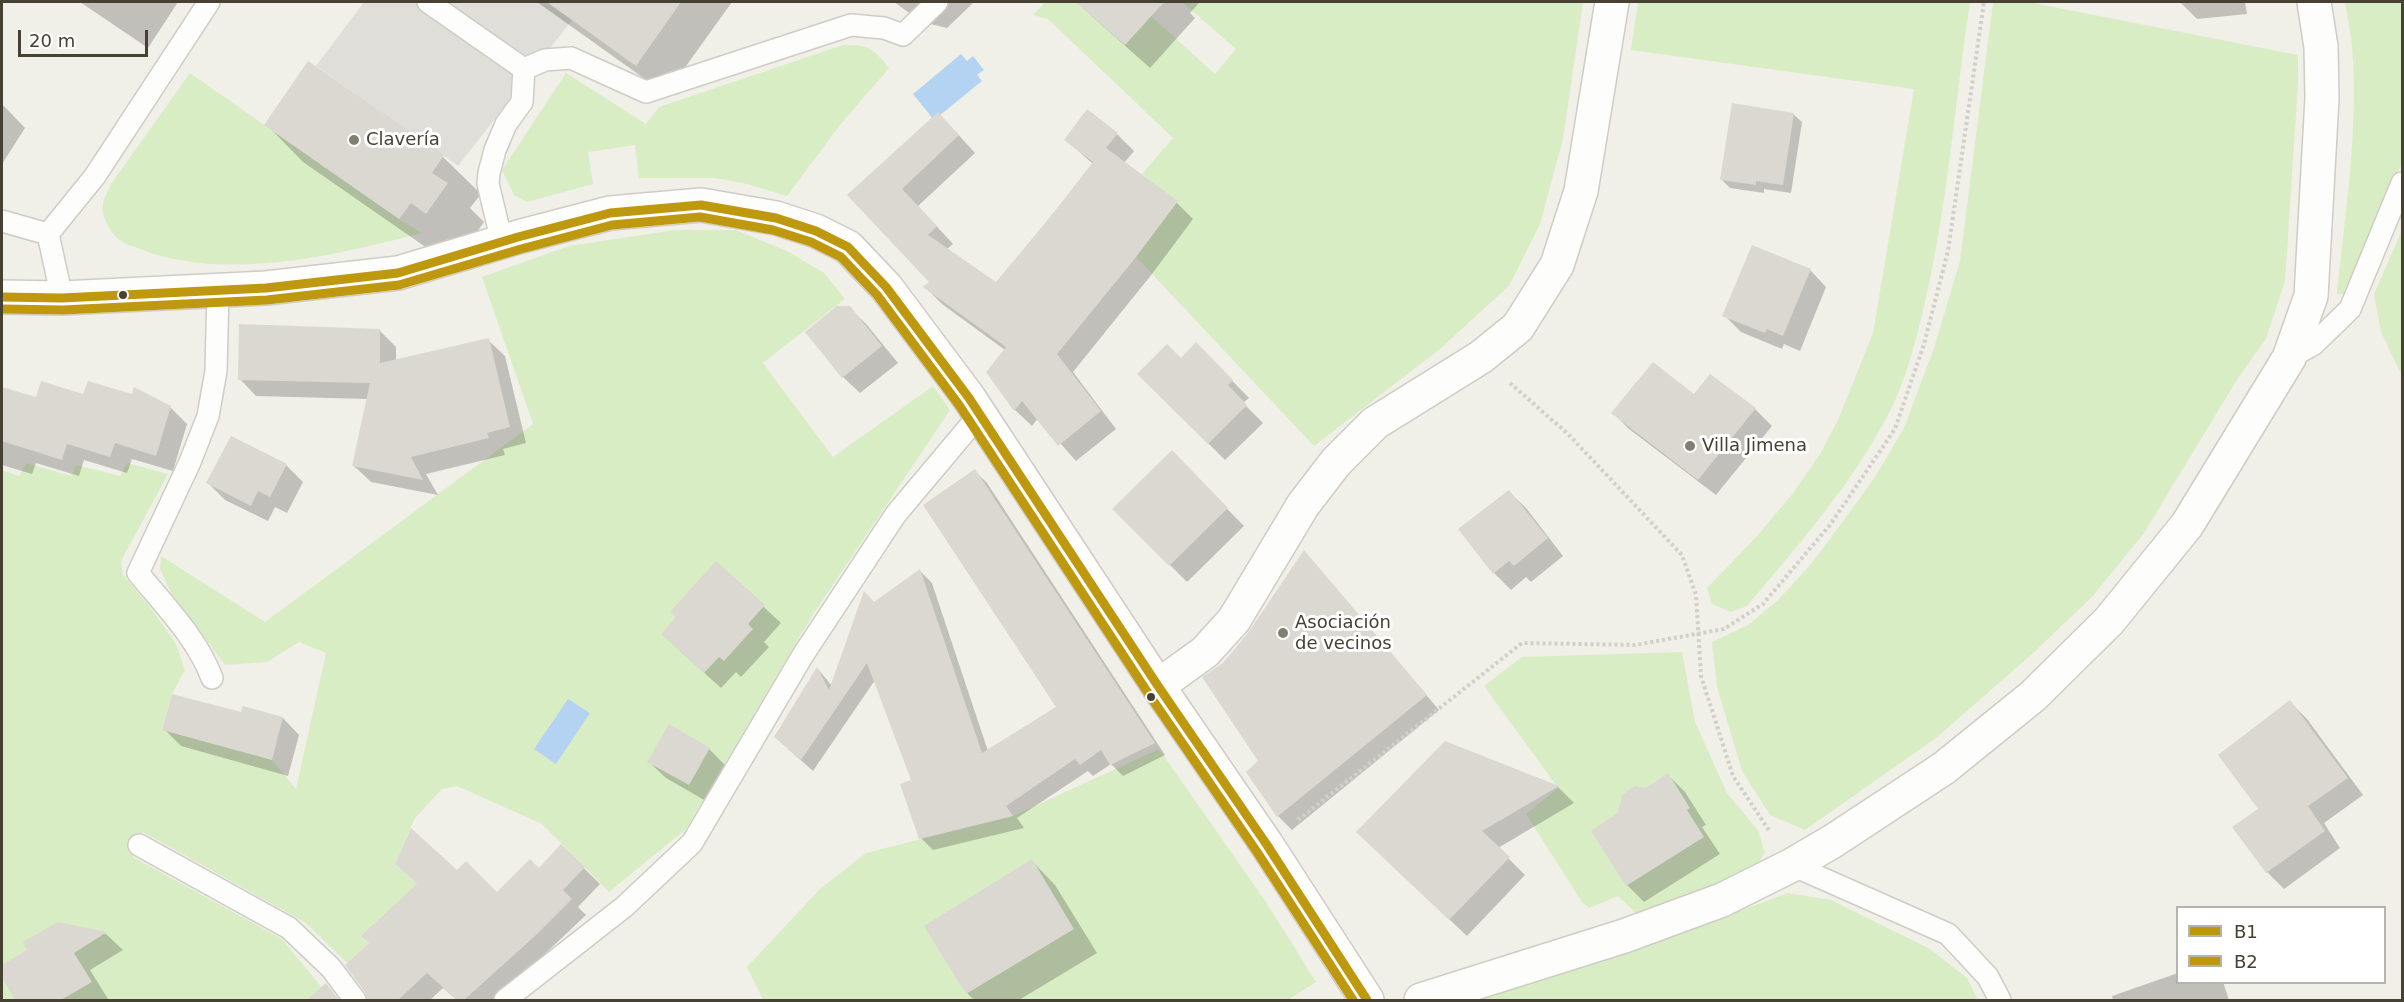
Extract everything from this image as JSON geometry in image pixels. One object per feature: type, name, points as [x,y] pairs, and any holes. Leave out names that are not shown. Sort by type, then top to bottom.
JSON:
[{"type":"street","points":[[1158,686],[1205,652],[1234,620],[1303,505],[1336,462],[1375,423],[1481,357],[1518,327],[1557,265],[1581,191],[1612,2]]},
{"type":"street","points":[[1421,1000],[1624,936],[1722,900],[1792,865],[1833,841],[1944,768],[2033,696],[2109,621],[2187,525],[2289,358],[2311,296],[2322,98],[2321,47],[2314,2]]},
{"type":"street","points":[[2,297],[62,297],[218,290],[299,285],[398,273],[610,213],[701,205],[776,218],[816,231],[848,247],[886,287],[980,414],[1158,686],[1267,845],[1367,1000]]},
{"type":"lane","points":[[48,234],[95,176],[209,2]]},
{"type":"lane","points":[[428,2],[524,69]]},
{"type":"lane","points":[[524,69],[545,60],[571,58],[646,92],[851,25],[884,28],[903,35],[937,2]]},
{"type":"lane","points":[[502,242],[488,184],[489,173],[495,150],[506,124],[522,102],[524,69]]},
{"type":"lane","points":[[2289,358],[2314,344],[2350,309],[2403,183]]},
{"type":"lane","points":[[2,220],[48,234]]},
{"type":"lane","points":[[48,234],[62,297]]},
{"type":"lane","points":[[212,678],[205,659],[138,573],[190,462],[208,416],[216,370],[218,290]]},
{"type":"lane","points":[[505,1000],[624,906],[692,843],[803,655],[896,514],[980,414]]},
{"type":"lane","points":[[139,845],[290,928],[331,968],[355,1000]]},
{"type":"lane","points":[[1792,865],[1948,934],[1988,977],[2000,1000]]},
{"type":"path","points":[[1267,845],[1522,643],[1635,645],[1698,635],[1725,629],[1763,604],[1830,525],[1895,429],[1924,344],[1948,250],[1984,2]]},
{"type":"path","points":[[1481,357],[1568,434],[1682,555],[1696,596],[1701,676],[1733,777],[1792,865]]},
{"type":"green space","points":[[1045,2],[1076,2],[1125,45],[1151,16],[1215,74],[1236,49],[1182,2],[1583,2],[1563,139],[1540,224],[1509,286],[1440,349],[1314,446],[1136,257],[1177,202],[1142,174],[1173,138],[1048,19],[1033,15]]},
{"type":"green space","points":[[1638,2],[1970,2],[1940,227],[1925,302],[1908,367],[1898,393],[1862,459],[1826,510],[1747,606],[1731,612],[1712,604],[1707,588],[1758,535],[1794,492],[1820,454],[1838,420],[1873,333],[1914,89],[1631,50]]},
{"type":"green space","points":[[1993,2],[2028,2],[2298,55],[2285,281],[2266,339],[2238,378],[2144,533],[2092,597],[2031,655],[1936,738],[1805,830],[1770,815],[1742,771],[1717,687],[1712,642],[1748,625],[1778,600],[1811,564],[1875,477],[1904,428],[1934,348],[1960,261]]},
{"type":"green space","points":[[2345,2],[2402,2],[2402,163],[2343,294],[2337,294],[2354,109],[2352,47]]},
{"type":"green space","points":[[843,45],[859,46],[874,51],[889,68],[840,125],[787,196],[747,184],[715,178],[639,178],[635,145],[588,152],[593,184],[527,202],[514,195],[502,170],[566,73],[646,124],[659,107]]},
{"type":"green space","points":[[190,73],[422,233],[317,257],[242,264],[206,264],[171,258],[121,241],[110,230],[105,220],[103,202],[105,197],[111,184]]},
{"type":"green space","points":[[675,230],[736,230],[789,252],[824,273],[845,299],[763,363],[833,457],[933,386],[950,410],[812,616],[686,829],[609,892],[542,824],[457,786],[442,789],[415,818],[395,864],[421,888],[362,937],[369,943],[347,963],[306,923],[143,832],[133,857],[282,939],[332,1000],[2,1000],[2,470],[19,476],[26,463],[71,476],[76,465],[120,476],[127,463],[168,474],[121,561],[123,575],[150,607],[176,644],[185,670],[172,694],[162,729],[272,760],[296,789],[326,653],[299,642],[267,662],[225,665],[171,593],[160,569],[161,556],[265,622],[533,424],[482,277],[569,246]]},
{"type":"green space","points":[[2402,230],[2402,376],[2381,332],[2374,294]]},
{"type":"green space","points":[[1682,652],[1695,722],[1727,793],[1758,830],[1765,853],[1751,872],[1639,916],[1618,896],[1589,908],[1582,902],[1526,814],[1558,788],[1484,686],[1522,657]]},
{"type":"green space","points":[[1159,749],[1266,902],[1316,982],[1288,1000],[763,1000],[747,967],[820,889],[866,853],[1013,816]]},
{"type":"green space","points":[[1788,893],[1831,900],[1930,949],[1967,978],[1978,1000],[1473,1000],[1742,910]]},
{"type":"shaded area","points":[[364,2],[546,2],[572,20],[458,166],[316,66]]},
{"type":"water","points":[[961,54],[967,61],[973,56],[984,70],[977,75],[982,81],[934,120],[913,94]]},
{"type":"water","points":[[568,699],[590,713],[556,764],[534,749]]},
{"type":"building","points":[[547,2],[681,2],[636,66]]},
{"type":"building","points":[[1076,2],[1164,2],[1125,45]]},
{"type":"building","name":"Clavería","points":[[308,61],[444,155],[432,173],[448,183],[426,214],[411,203],[399,219],[264,125]]},
{"type":"building","points":[[1732,103],[1794,113],[1783,185],[1756,181],[1756,185],[1720,180]]},
{"type":"building","points":[[1087,109],[1118,133],[1106,148],[1178,201],[1057,354],[1101,411],[1058,446],[1022,401],[1014,411],[986,372],[1006,347],[923,287],[929,282],[847,195],[938,112],[959,135],[902,189],[937,226],[928,235],[996,282],[1093,162],[1064,140]]},
{"type":"building","points":[[1752,245],[1811,269],[1783,336],[1767,329],[1765,333],[1722,316]]},
{"type":"building","points":[[837,306],[850,306],[882,346],[842,378],[805,332]]},
{"type":"building","points":[[239,324],[380,329],[380,363],[489,338],[510,427],[487,433],[489,438],[411,457],[423,480],[352,466],[370,383],[238,380]]},
{"type":"building","points":[[1196,342],[1233,380],[1228,385],[1247,405],[1208,444],[1137,374],[1167,344],[1181,358]]},
{"type":"building","name":"Villa Jimena","points":[[1653,362],[1694,394],[1710,374],[1756,408],[1698,480],[1611,413]]},
{"type":"building","points":[[41,381],[83,394],[88,381],[132,394],[134,387],[171,406],[156,456],[115,443],[110,457],[67,444],[62,460],[2,441],[2,387],[36,397]]},
{"type":"building","points":[[231,436],[287,464],[270,497],[258,491],[251,506],[206,483]]},
{"type":"building","points":[[1172,450],[1228,508],[1169,566],[1112,509]]},
{"type":"building","points":[[975,469],[1155,743],[1110,765],[1101,750],[1080,765],[1075,759],[1006,806],[1013,816],[919,839],[900,784],[911,780],[867,663],[801,760],[774,737],[817,667],[829,690],[864,591],[874,602],[920,569],[982,753],[1056,707],[923,505]]},
{"type":"building","points":[[1509,490],[1548,538],[1514,566],[1509,561],[1493,574],[1458,529]]},
{"type":"building","points":[[1304,550],[1427,695],[1277,817],[1246,772],[1258,761],[1202,677],[1223,663],[1248,633]]},
{"type":"building","points":[[716,561],[765,605],[748,624],[753,629],[724,661],[719,657],[704,673],[661,634],[676,617],[670,612]]},
{"type":"building","points":[[172,694],[241,712],[243,706],[283,717],[272,760],[162,730]]},
{"type":"building","points":[[2290,700],[2348,778],[2308,806],[2325,831],[2266,873],[2232,827],[2258,809],[2218,755]]},
{"type":"building","points":[[669,724],[710,748],[689,785],[647,762]]},
{"type":"building","points":[[1445,741],[1559,786],[1482,831],[1510,857],[1449,920],[1356,832]]},
{"type":"building","points":[[1668,773],[1690,808],[1687,810],[1704,837],[1626,886],[1591,831],[1618,813],[1622,795],[1635,786],[1646,788]]},
{"type":"building","points":[[411,828],[457,870],[466,861],[497,892],[530,859],[539,868],[561,844],[585,867],[563,890],[572,899],[464,1000],[457,1000],[427,973],[398,1000],[367,1000],[365,992],[345,965],[369,943],[361,936],[417,884],[395,864]]},
{"type":"building","points":[[1032,859],[1074,929],[966,994],[924,926]]},
{"type":"building","points":[[58,922],[107,932],[74,953],[92,982],[61,1000],[15,1000],[2,977],[2,965],[27,950],[23,942]]},
{"type":"building","points":[[326,983],[339,1000],[307,1000]]},
{"type":"transit line","name":"B1","points":[[2,297],[62,298],[266,288],[398,273],[518,237],[610,213],[701,205],[776,218],[816,231],[848,247],[886,287],[969,398],[1158,686],[1267,845],[1367,1000]]},
{"type":"transit line","name":"B2","points":[[2,309],[63,310],[267,300],[399,285],[612,225],[700,217],[773,230],[811,242],[841,257],[877,295],[959,405],[1353,1000]]},
{"type":"place","name":"Clavería","points":[[354,140]]},
{"type":"place","name":"Villa Jimena","points":[[1690,446]]},
{"type":"place","name":"Asociación de vecinos","points":[[1283,633]]}]
